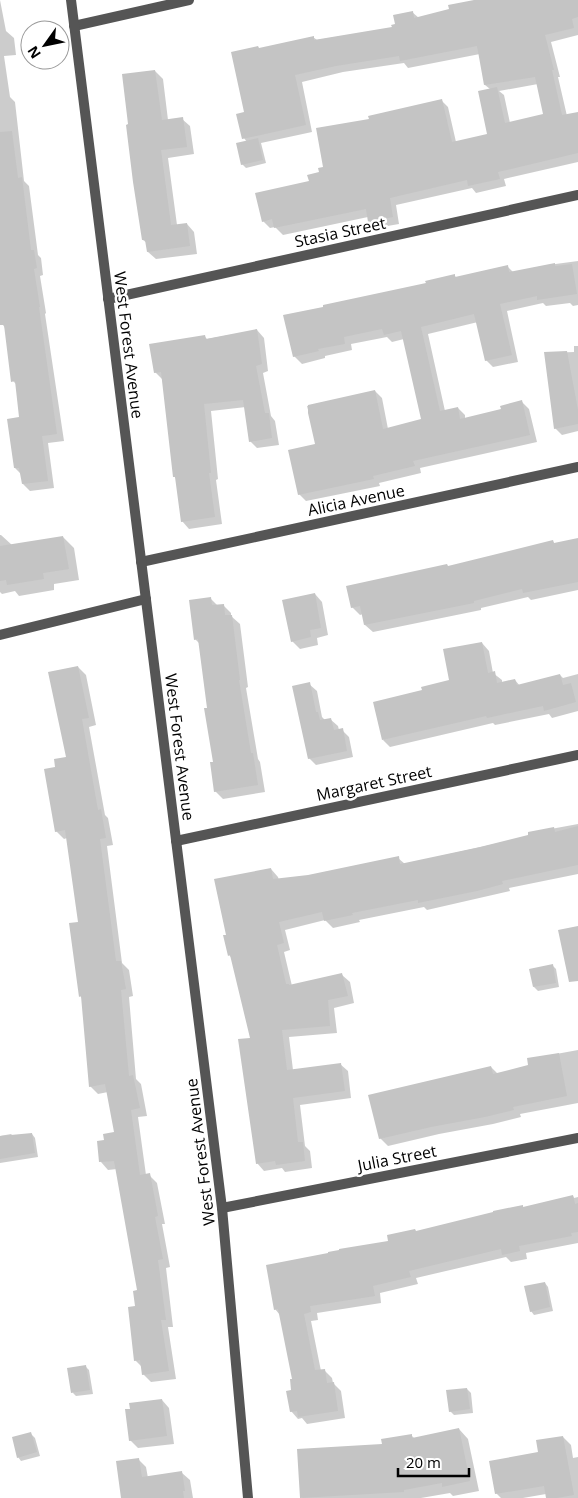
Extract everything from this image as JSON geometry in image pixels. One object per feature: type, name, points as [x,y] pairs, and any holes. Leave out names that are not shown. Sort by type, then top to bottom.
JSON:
[{"type":"street","name":"West Forest Avenue","points":[[71,0],[222,1208],[248,1498]]},
{"type":"street","points":[[74,26],[189,0]]},
{"type":"street","name":"Stasia Street","points":[[108,299],[578,195]]},
{"type":"street","name":"Alicia Avenue","points":[[141,562],[578,466]]},
{"type":"street","points":[[0,635],[146,599]]},
{"type":"street","name":"Margaret Street","points":[[176,841],[578,755]]},
{"type":"street","name":"Julia Street","points":[[222,1208],[578,1138]]},
{"type":"building","points":[[474,0],[578,0],[578,17],[572,19],[574,28],[545,35],[554,70],[552,70],[562,115],[578,112],[578,153],[498,172],[500,179],[468,186],[467,180],[390,198],[393,217],[368,222],[366,209],[274,228],[272,219],[262,222],[255,193],[309,181],[307,175],[319,172],[318,168],[323,167],[316,128],[369,119],[368,116],[442,99],[452,142],[487,134],[478,91],[497,87],[505,123],[543,114],[535,77],[484,85],[477,46],[400,61],[399,56],[295,75],[306,125],[242,139],[236,114],[244,112],[231,52],[314,36],[314,40],[392,27],[391,25],[395,24],[393,15],[413,11],[414,18],[449,9],[448,5]]},
{"type":"building","points":[[155,70],[162,120],[183,117],[187,147],[161,150],[171,225],[187,223],[190,246],[147,252],[145,240],[142,240],[133,182],[122,74]]},
{"type":"building","points":[[12,131],[18,178],[22,177],[31,250],[34,250],[37,268],[34,269],[57,434],[42,436],[48,481],[22,484],[19,468],[14,468],[7,419],[19,417],[15,381],[11,382],[4,325],[0,325],[0,132]]},
{"type":"building","points":[[258,138],[263,160],[241,165],[236,143]]},
{"type":"building","points":[[555,263],[555,266],[572,264],[577,294],[537,300],[537,296],[500,304],[512,355],[485,361],[474,314],[421,327],[440,411],[458,407],[460,419],[501,409],[500,406],[522,400],[530,435],[413,461],[415,466],[373,476],[374,479],[298,495],[288,450],[315,444],[308,405],[375,390],[383,429],[421,419],[401,331],[384,335],[382,329],[344,337],[345,344],[318,349],[319,351],[293,357],[283,315],[426,283],[425,281],[455,274],[455,277],[508,265],[509,272]]},
{"type":"building","points":[[257,329],[262,364],[256,366],[265,413],[269,413],[272,438],[249,442],[243,400],[204,404],[211,473],[209,473],[215,517],[181,522],[175,477],[173,477],[161,372],[154,373],[149,344],[205,335],[206,339]]},
{"type":"building","points":[[567,351],[578,410],[578,424],[554,429],[544,352]]},
{"type":"building","points":[[63,536],[69,569],[43,573],[44,579],[7,585],[6,580],[0,581],[0,546]]},
{"type":"building","points":[[578,538],[578,582],[523,593],[522,589],[474,601],[474,603],[364,625],[360,606],[351,608],[346,586],[447,564],[448,566],[553,540],[554,543]]},
{"type":"building","points":[[315,593],[321,628],[310,630],[311,637],[291,642],[282,600]]},
{"type":"building","points":[[211,597],[212,605],[224,604],[225,615],[232,615],[239,680],[258,785],[214,792],[210,762],[213,762],[204,708],[207,708],[198,639],[194,640],[189,600]]},
{"type":"building","points":[[482,642],[488,673],[495,671],[497,683],[515,679],[517,685],[560,674],[563,685],[571,683],[576,702],[544,711],[543,706],[487,718],[486,716],[382,740],[373,702],[422,690],[421,687],[449,680],[443,649]]},
{"type":"building","points":[[78,666],[89,718],[82,719],[98,810],[101,809],[106,838],[100,839],[116,961],[121,961],[126,989],[121,990],[129,1076],[133,1075],[140,1108],[131,1110],[140,1175],[150,1173],[158,1216],[155,1217],[163,1259],[158,1260],[166,1320],[161,1320],[169,1371],[142,1375],[140,1360],[134,1361],[128,1307],[135,1306],[133,1291],[137,1290],[114,1161],[99,1162],[97,1141],[104,1140],[103,1134],[114,1132],[105,1084],[89,1087],[81,996],[79,997],[69,923],[78,922],[65,830],[55,832],[44,769],[55,767],[54,759],[66,757],[48,672]]},
{"type":"building","points":[[310,682],[316,712],[318,712],[320,720],[331,718],[334,730],[343,728],[347,751],[308,759],[292,686]]},
{"type":"building","points":[[578,826],[578,865],[502,881],[503,884],[477,891],[418,903],[418,900],[352,913],[353,915],[324,921],[322,912],[279,922],[284,943],[277,945],[286,984],[289,985],[342,973],[348,996],[328,1000],[330,1026],[282,1030],[287,1070],[341,1063],[345,1091],[293,1098],[298,1142],[303,1142],[305,1161],[276,1165],[275,1161],[256,1164],[238,1039],[250,1038],[230,955],[228,956],[223,935],[226,935],[214,879],[271,868],[273,879],[308,875],[399,856],[400,864],[528,835],[528,832],[554,827],[555,832]]},
{"type":"building","points":[[578,926],[578,981],[569,982],[558,930]]},
{"type":"building","points":[[553,964],[556,983],[533,987],[529,969]]},
{"type":"building","points":[[559,1053],[567,1096],[513,1107],[514,1110],[485,1117],[379,1139],[368,1095],[491,1066],[493,1074],[528,1065],[527,1058]]},
{"type":"building","points":[[32,1133],[35,1153],[0,1159],[0,1136]]},
{"type":"building","points":[[573,1195],[575,1204],[578,1203],[578,1232],[571,1233],[572,1236],[519,1246],[520,1251],[502,1255],[501,1249],[409,1271],[411,1277],[373,1286],[375,1296],[310,1306],[311,1312],[304,1314],[315,1370],[325,1369],[327,1383],[334,1382],[338,1411],[298,1417],[297,1411],[290,1412],[286,1391],[291,1390],[290,1379],[292,1379],[278,1309],[274,1310],[266,1265],[328,1253],[339,1249],[388,1241],[387,1235],[415,1229],[416,1231],[493,1211],[523,1205],[523,1207]]},
{"type":"building","points":[[545,1282],[550,1307],[530,1312],[524,1286]]},
{"type":"building","points":[[86,1365],[90,1390],[71,1393],[67,1368]]},
{"type":"building","points":[[467,1388],[470,1409],[449,1412],[446,1390]]},
{"type":"building","points":[[162,1399],[167,1436],[129,1441],[125,1409],[130,1409],[129,1403]]},
{"type":"building","points":[[459,1428],[470,1481],[442,1487],[442,1483],[404,1490],[404,1492],[300,1498],[297,1449],[382,1444],[381,1439],[412,1434],[412,1438]]},
{"type":"building","points":[[31,1432],[37,1452],[17,1458],[12,1437]]},
{"type":"building","points":[[563,1436],[574,1495],[546,1498],[544,1486],[495,1494],[489,1461],[538,1452],[536,1440]]},
{"type":"building","points":[[139,1458],[142,1477],[182,1471],[185,1491],[183,1491],[184,1498],[121,1498],[116,1461]]}]
